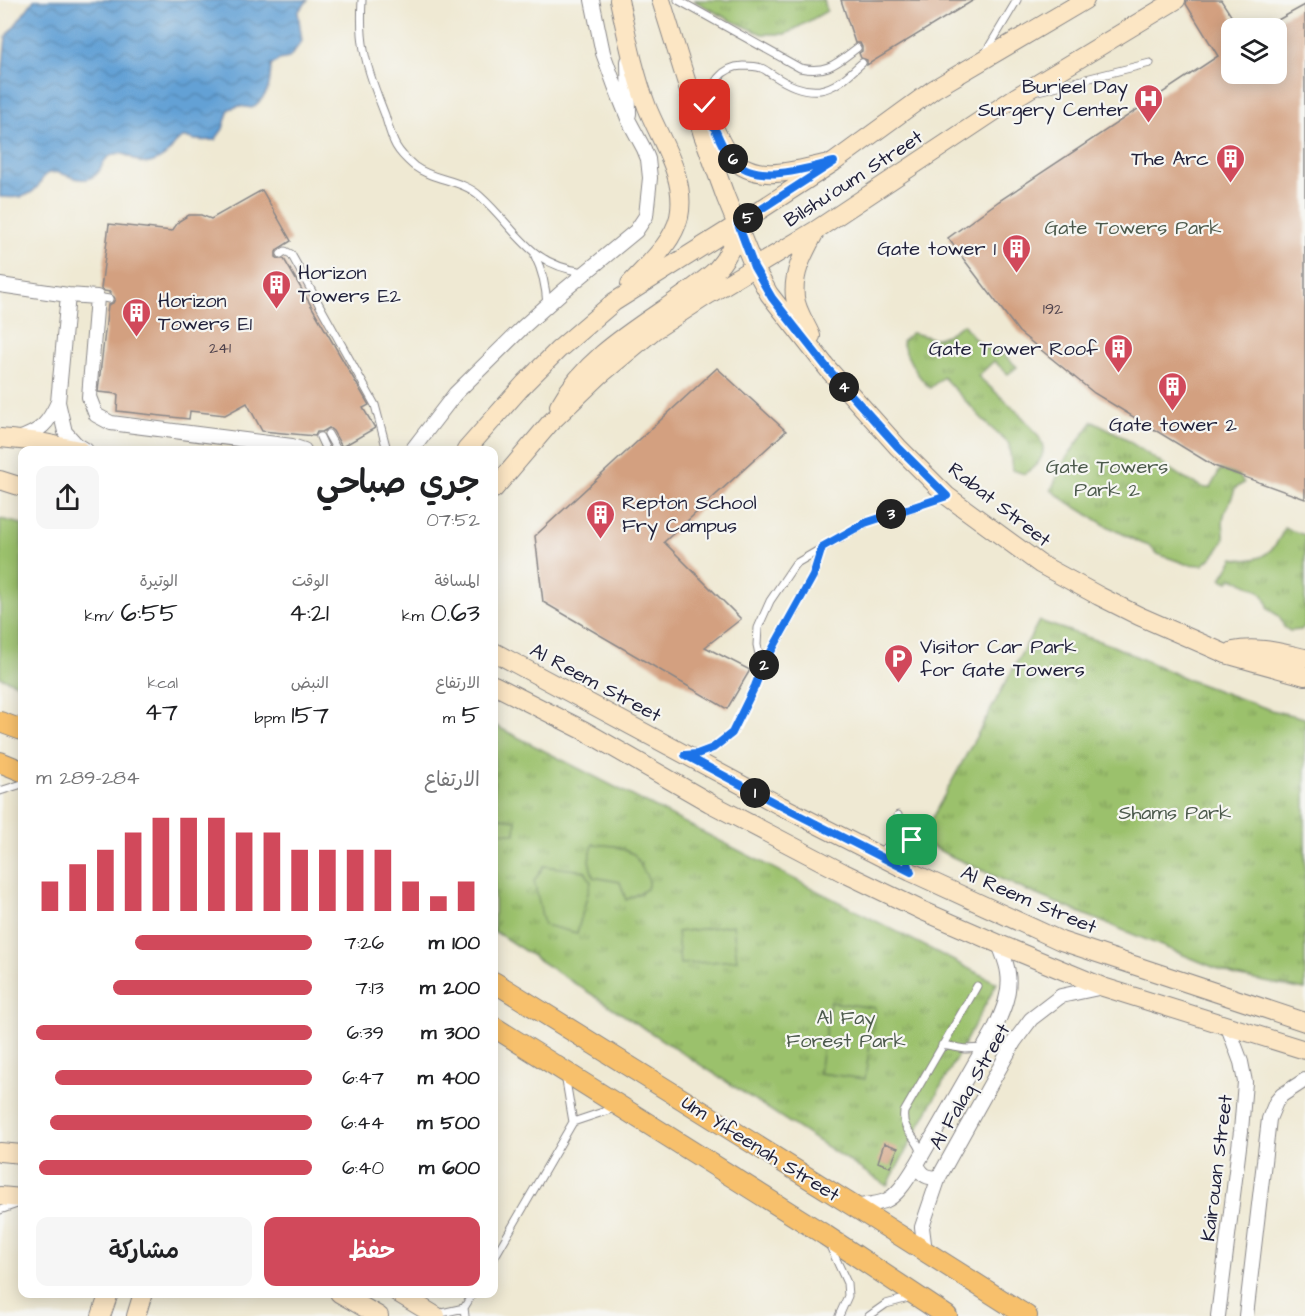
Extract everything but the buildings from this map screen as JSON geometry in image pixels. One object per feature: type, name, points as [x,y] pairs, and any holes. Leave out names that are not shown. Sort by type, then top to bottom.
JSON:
[{"type":"main road","points":[[614,302],[657,255],[670,237],[679,217],[679,184],[647,107],[619,0]]},
{"type":"main road","points":[[661,0],[729,156],[740,165],[758,173],[792,171],[834,162]]},
{"type":"main road","name":"Rabat Street","points":[[661,0],[703,135],[754,267],[769,294],[828,369],[898,447],[947,496],[1040,564],[1139,616],[1226,654],[1305,676]]},
{"type":"main road","name":"Bilshu'oum Street","points":[[470,446],[525,383],[558,350],[614,302],[834,162],[934,89],[1085,0]]},
{"type":"main road","name":"Bilshu'oum Street","points":[[498,484],[550,423],[600,375],[653,331],[816,230],[1016,97],[1176,0]]},
{"type":"main road","points":[[550,423],[571,387],[599,356],[716,270],[733,244],[738,224]]},
{"type":"main road","points":[[816,230],[798,268],[795,298],[828,369]]},
{"type":"main road","points":[[9,439],[54,446]]},
{"type":"main road","points":[[0,480],[18,485]]},
{"type":"main road","points":[[498,648],[520,667]]},
{"type":"main road","points":[[1226,654],[1243,649],[1261,649],[1305,658]]},
{"type":"main road","name":"Al Reem Street","points":[[498,654],[781,806],[911,872],[1061,941],[1305,1022]]},
{"type":"main road","points":[[498,688],[583,730],[710,803],[844,873],[921,910],[1103,987],[1305,1050]]},
{"type":"main road","points":[[0,722],[18,729]]},
{"type":"main road","points":[[0,762],[18,769]]},
{"type":"main road","name":"Um Yifeenah Street","points":[[498,984],[1027,1316]]},
{"type":"main road","name":"Um Yifeenah Street","points":[[498,1030],[825,1235],[947,1316]]},
{"type":"main road","points":[[0,1152],[18,1154]]},
{"type":"main road","points":[[0,1184],[18,1185]]},
{"type":"main road","points":[[0,1196],[18,1199]]},
{"type":"main road","points":[[348,1298],[379,1316]]},
{"type":"main road","points":[[406,1298],[435,1315]]},
{"type":"street","points":[[415,446],[454,394],[547,305],[636,231],[646,216],[650,178],[648,159],[629,121],[603,53],[592,0]]},
{"type":"street","points":[[625,26],[629,121]]},
{"type":"street","points":[[0,285],[103,298],[89,397],[96,415],[111,423],[292,446]]},
{"type":"street","points":[[68,295],[58,402],[65,432],[79,446]]},
{"type":"street","points":[[9,439],[30,435],[42,428],[51,417],[58,402]]},
{"type":"street","name":"Al Falaq Street","points":[[855,1207],[884,1201],[903,1184],[920,1159],[994,1030],[1004,1008],[1009,988],[1008,971],[999,944]]},
{"type":"street","name":"Al Falaq Street","points":[[925,1251],[922,1227],[939,1177],[1014,1042],[1031,1019],[1061,996],[1103,987]]},
{"type":"street","name":"Kairouan Street","points":[[1218,1316],[1245,1082],[1241,1062],[1228,1027]]},
{"type":"street","points":[[994,1030],[999,1028],[1008,1031],[1014,1042]]},
{"type":"street","points":[[1246,1316],[1269,1119],[1276,1102],[1282,1095],[1305,1080]]},
{"type":"street","points":[[1241,1131],[1244,1127],[1254,1123],[1263,1127],[1267,1137]]},
{"type":"street","points":[[920,1159],[922,1174],[933,1178],[939,1177]]},
{"type":"lane","points":[[362,0],[362,32],[369,71],[395,145],[404,156],[423,172],[462,185],[479,195],[534,254],[554,265],[572,271],[586,272]]},
{"type":"lane","points":[[678,0],[800,68],[827,69],[857,48]]},
{"type":"lane","points":[[980,62],[1017,0]]},
{"type":"lane","points":[[705,105],[713,83],[722,73],[735,67],[760,67],[801,89],[819,90],[835,86],[862,63]]},
{"type":"lane","points":[[1016,97],[1150,63]]},
{"type":"lane","points":[[281,254],[285,251],[291,254],[375,405],[383,446]]},
{"type":"lane","points":[[534,254],[543,275],[547,305]]},
{"type":"lane","points":[[325,446],[324,435],[334,446]]},
{"type":"lane","points":[[0,491],[18,486]]},
{"type":"lane","points":[[762,668],[757,645],[758,628],[770,601],[795,564],[865,523],[947,496]]},
{"type":"lane","points":[[685,755],[697,754],[713,748],[732,733],[762,668],[813,576],[822,547]]},
{"type":"lane","points":[[0,791],[18,785]]},
{"type":"lane","points":[[872,852],[879,852],[894,843],[899,830],[898,814]]},
{"type":"lane","points":[[911,872],[907,858],[908,846],[922,820]]},
{"type":"lane","points":[[920,1159],[918,1143],[904,1124],[904,1112],[977,986]]},
{"type":"lane","points":[[942,1045],[966,1049],[984,1048]]},
{"type":"lane","points":[[498,1251],[573,1122],[565,1072]]},
{"type":"lane","points":[[573,1122],[619,1107]]},
{"type":"lane","points":[[0,1210],[18,1202]]},
{"type":"lane","points":[[825,1235],[848,1283],[848,1296],[838,1316]]},
{"type":"lane","points":[[869,1316],[886,1304],[916,1296]]},
{"type":"lane","points":[[435,1315],[465,1312],[471,1298]]},
{"type":"green space","points":[[693,0],[824,0],[827,11],[786,34],[762,34]]},
{"type":"green space","points":[[963,324],[975,339],[988,349],[999,350],[1017,367],[1008,374],[994,361],[978,376],[1016,410],[1041,440],[1042,456],[1025,474],[1012,470],[1009,444],[943,377],[930,388],[925,383],[907,355],[902,342],[911,333],[939,338]]},
{"type":"green space","name":"Gate Towers Park 2","points":[[1093,421],[1118,434],[1185,479],[1205,488],[1210,488],[1220,470],[1239,476],[1244,483],[1235,488],[1224,515],[1223,542],[1203,565],[1186,564],[1158,554],[1149,546],[1105,525],[1051,490],[1065,460]]},
{"type":"green space","points":[[0,519],[18,523],[18,684],[0,677]]},
{"type":"green space","points":[[1284,528],[1305,535],[1305,626],[1301,630],[1290,631],[1284,627],[1279,616],[1268,609],[1267,602],[1260,592],[1250,585],[1232,578],[1228,582],[1221,579],[1234,558],[1251,560],[1265,554],[1276,543]]},
{"type":"green space","name":"Shams Park","points":[[1039,621],[1111,645],[1189,680],[1271,710],[1305,718],[1305,990],[1235,976],[1032,893],[920,840]]},
{"type":"green space","name":"Al Fay Forest Park","points":[[498,727],[997,983],[887,1186],[498,934]]},
{"type":"green space","points":[[498,818],[516,820],[515,834],[498,832]]},
{"type":"green space","points":[[593,844],[615,846],[634,854],[649,880],[647,889],[626,900],[620,882],[593,877],[589,860]]},
{"type":"green space","points":[[544,866],[585,871],[591,882],[577,933],[544,925],[534,881]]},
{"type":"green space","points":[[733,925],[737,960],[680,964],[677,932]]},
{"type":"green space","points":[[830,1002],[875,1008],[865,1079],[819,1073]]},
{"type":"water","points":[[34,0],[308,0],[298,12],[302,41],[289,58],[279,60],[271,66],[268,90],[258,103],[252,108],[239,106],[229,109],[223,129],[215,140],[183,138],[167,154],[150,163],[139,162],[125,154],[114,154],[105,160],[97,174],[90,178],[78,179],[51,173],[26,195],[0,197],[0,76],[2,75],[6,37]]},
{"type":"place","name":"Burjeel Day Surgery Center","points":[[1149,124]]},
{"type":"place","name":"The Arc","points":[[1230,184]]},
{"type":"place","name":"Gate tower 1","points":[[1017,274]]},
{"type":"place","name":"Horizon Towers E2","points":[[277,310]]},
{"type":"place","name":"Horizon Towers E1","points":[[137,338]]},
{"type":"place","name":"Gate Tower Roof","points":[[1119,374]]},
{"type":"place","name":"Gate tower 2","points":[[1173,412]]},
{"type":"place","name":"Repton School Fry Campus","points":[[601,540]]},
{"type":"place","name":"Visitor Car Park for Gate Towers","points":[[899,684]]},
{"type":"route","points":[[705,105],[729,156],[749,170],[758,173],[792,171],[834,162],[738,224],[754,267],[772,298],[828,369],[898,447],[947,496],[865,523],[822,547],[813,576],[762,668],[732,733],[713,748],[697,754],[685,755],[911,872],[907,852],[912,840]]},
{"type":"park label","name":"Gate Towers Park","points":[[1133,227]]}]
